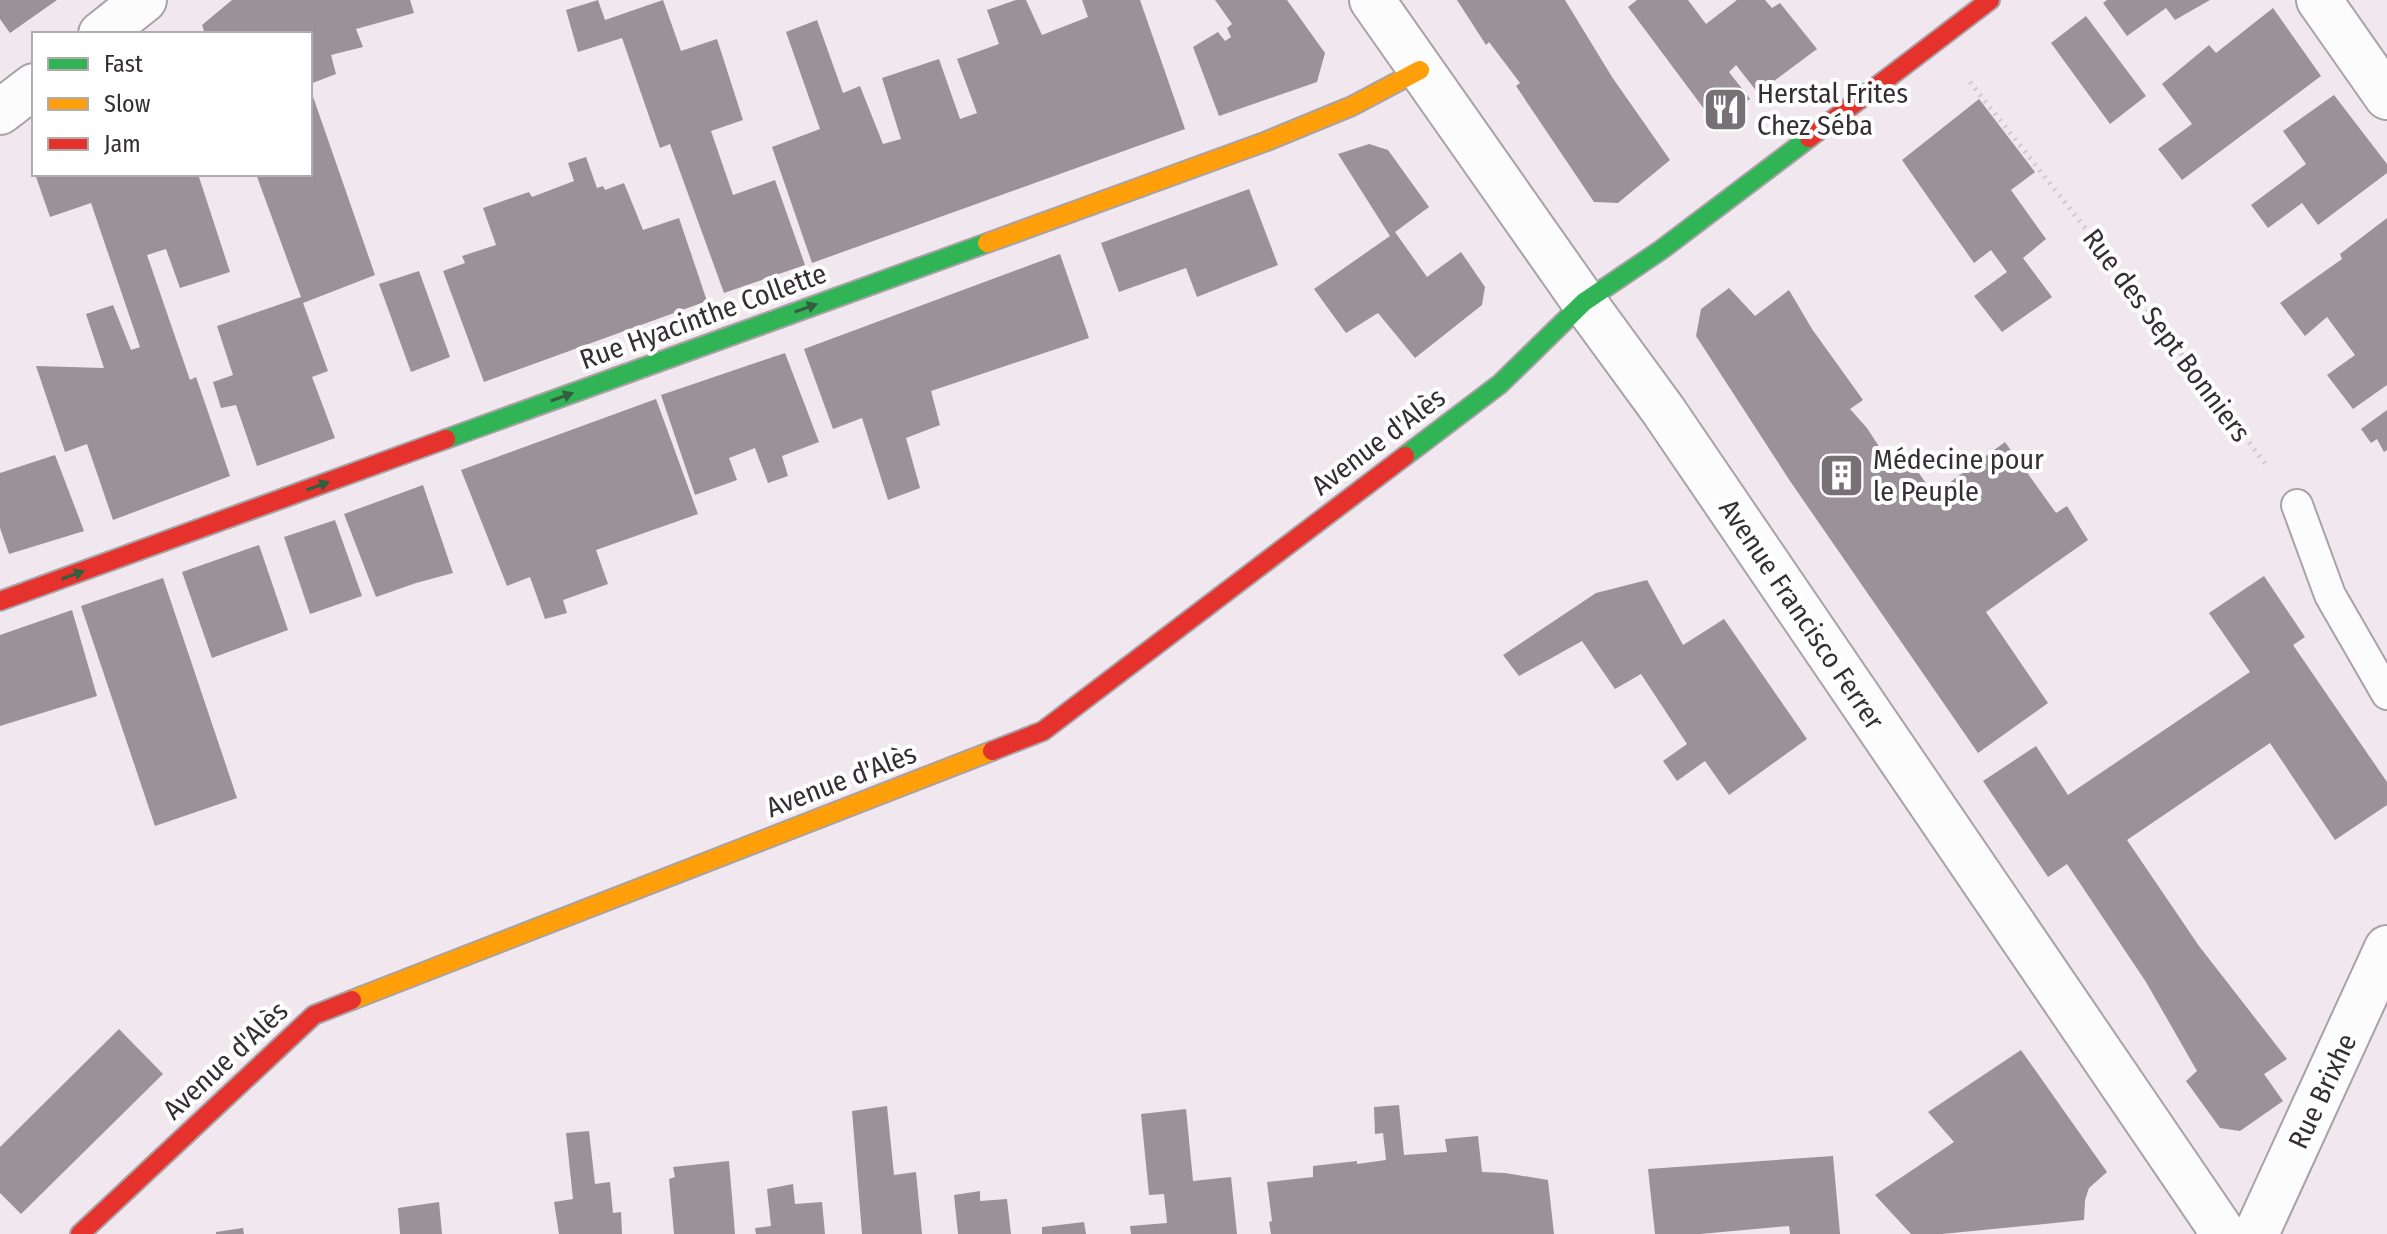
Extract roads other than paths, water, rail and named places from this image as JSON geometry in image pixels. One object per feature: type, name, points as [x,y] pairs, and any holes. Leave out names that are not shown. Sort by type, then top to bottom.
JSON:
[{"type":"street","points":[[104,32],[144,0]]},
{"type":"street","name":"Avenue Francisco Ferrer","points":[[1372,0],[1663,410],[2224,1234]]},
{"type":"street","name":"Avenue d'Alès","points":[[80,1234],[314,1015],[1043,731],[1500,384],[1584,302],[1661,250],[1990,0]]},
{"type":"street","points":[[2319,0],[2387,97]]},
{"type":"street","name":"Rue Hyacinthe Collette","points":[[0,601],[1267,141],[1352,106],[1420,70]]},
{"type":"street","points":[[0,112],[32,88]]},
{"type":"street","name":"Rue Brixhe","points":[[2256,1234],[2387,948]]},
{"type":"lane","points":[[2297,505],[2330,595],[2387,694]]},
{"type":"place","name":"Herstal Frites Chez Séba","points":[[1726,109]]},
{"type":"place","name":"Médecine pour le Peuple","points":[[1842,475]]}]
